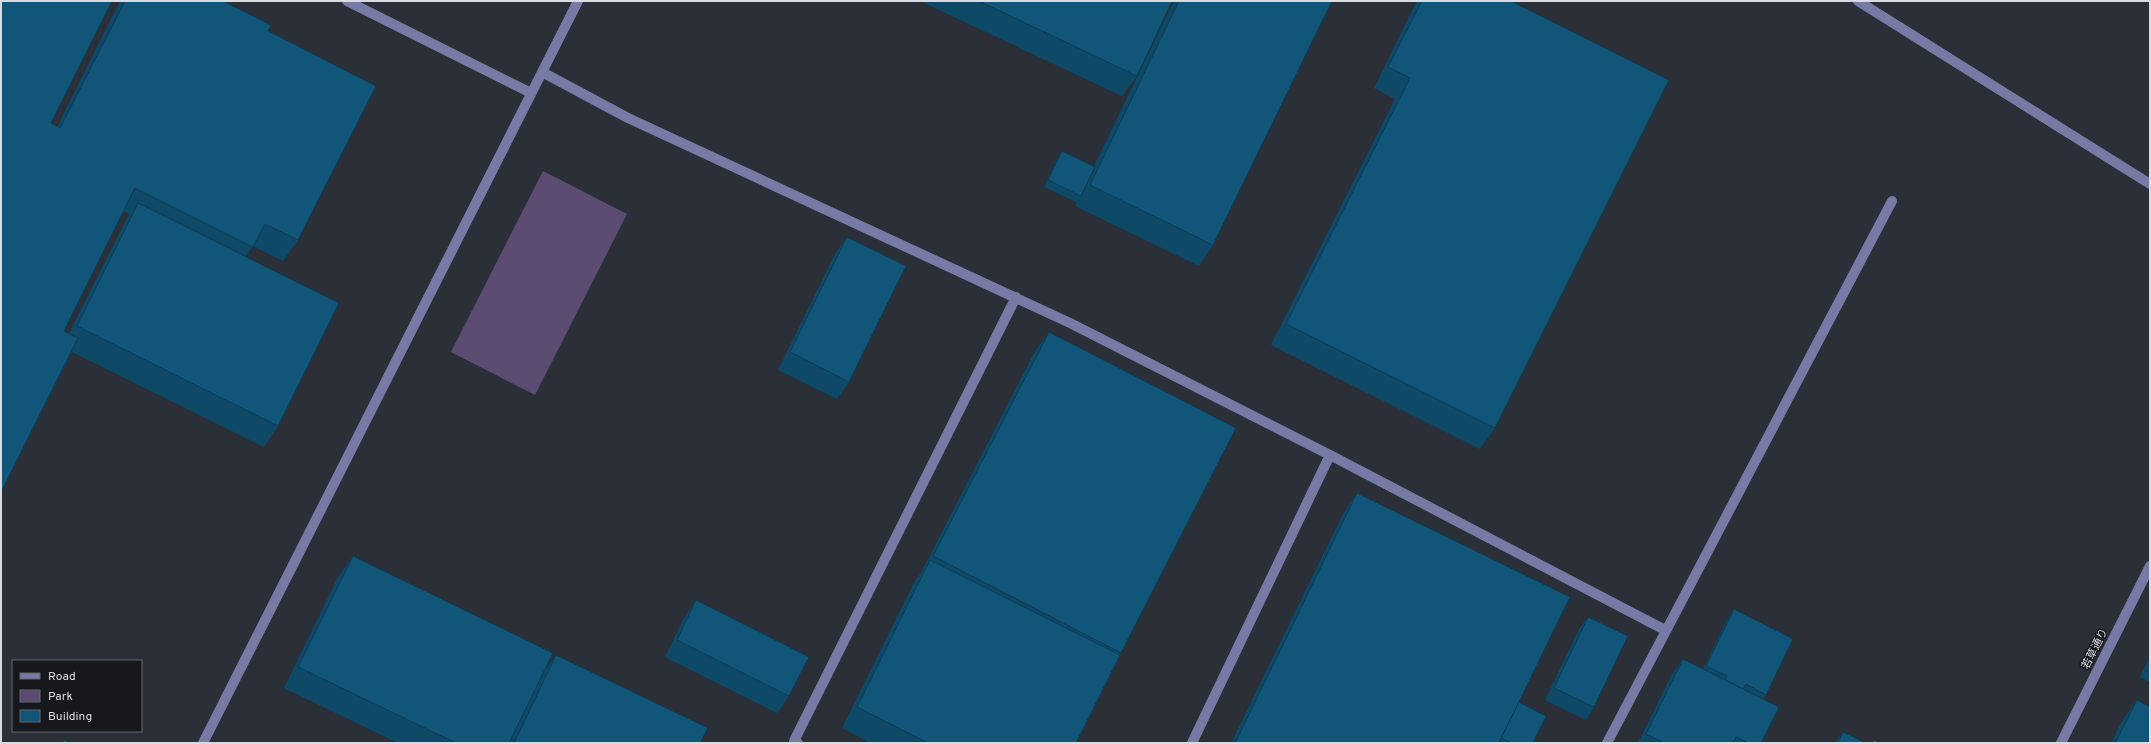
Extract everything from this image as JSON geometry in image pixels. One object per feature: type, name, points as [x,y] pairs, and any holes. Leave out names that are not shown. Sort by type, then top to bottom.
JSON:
[{"type":"street","points":[[347,1],[531,93]]},
{"type":"street","points":[[203,743],[578,1]]},
{"type":"street","points":[[1858,1],[2150,184]]},
{"type":"street","points":[[542,72],[628,118],[1016,297],[1330,455],[1665,630]]},
{"type":"street","points":[[1607,743],[1665,630],[1892,201]]},
{"type":"street","points":[[798,743],[794,741],[1016,297]]},
{"type":"street","points":[[1192,743],[1330,455]]},
{"type":"street","name":"若草通り","points":[[2061,743],[2150,566]]},
{"type":"green space","points":[[543,171],[627,214],[535,395],[451,352]]},
{"type":"building","points":[[1,1],[112,1],[51,123],[60,128],[125,1],[223,1],[271,25],[268,31],[376,86],[298,240],[265,224],[253,247],[135,188],[64,331],[78,338],[1,492]]},
{"type":"building","points":[[979,1],[1172,1],[1137,76]]},
{"type":"building","points":[[1179,1],[1332,1],[1213,245],[1090,185]]},
{"type":"building","points":[[1422,1],[1511,1],[1669,80],[1495,428],[1286,324],[1410,78],[1388,67]]},
{"type":"building","points":[[1062,151],[1095,167],[1081,196],[1048,180]]},
{"type":"building","points":[[138,203],[339,303],[278,426],[77,326]]},
{"type":"building","points":[[847,237],[906,266],[849,382],[790,352]]},
{"type":"building","points":[[1049,332],[1236,428],[1121,653],[933,556]]},
{"type":"building","points":[[1357,493],[1570,597],[1499,743],[1235,743]]},
{"type":"building","points":[[353,556],[553,653],[509,743],[456,743],[298,667]]},
{"type":"building","points":[[930,560],[1120,655],[1076,743],[928,743],[857,707]]},
{"type":"building","points":[[696,600],[809,657],[789,696],[677,640]]},
{"type":"building","points":[[1734,609],[1793,639],[1766,695],[1746,684],[1743,689],[1725,680],[1727,676],[1706,666]]},
{"type":"building","points":[[1588,617],[1628,636],[1594,707],[1554,688]]},
{"type":"building","points":[[556,655],[708,728],[700,743],[514,743]]},
{"type":"building","points":[[1683,659],[1779,707],[1761,743],[1748,743],[1736,737],[1733,743],[1664,743],[1646,734]]},
{"type":"building","points":[[2137,700],[2150,707],[2150,743],[2115,743]]},
{"type":"building","points":[[1519,702],[1546,716],[1533,743],[1512,743],[1501,738]]},
{"type":"building","points":[[1843,732],[1866,743],[1838,743]]},
{"type":"building","points":[[64,740],[70,743],[63,743]]},
{"type":"building","points":[[1874,740],[1880,743],[1872,743]]}]
